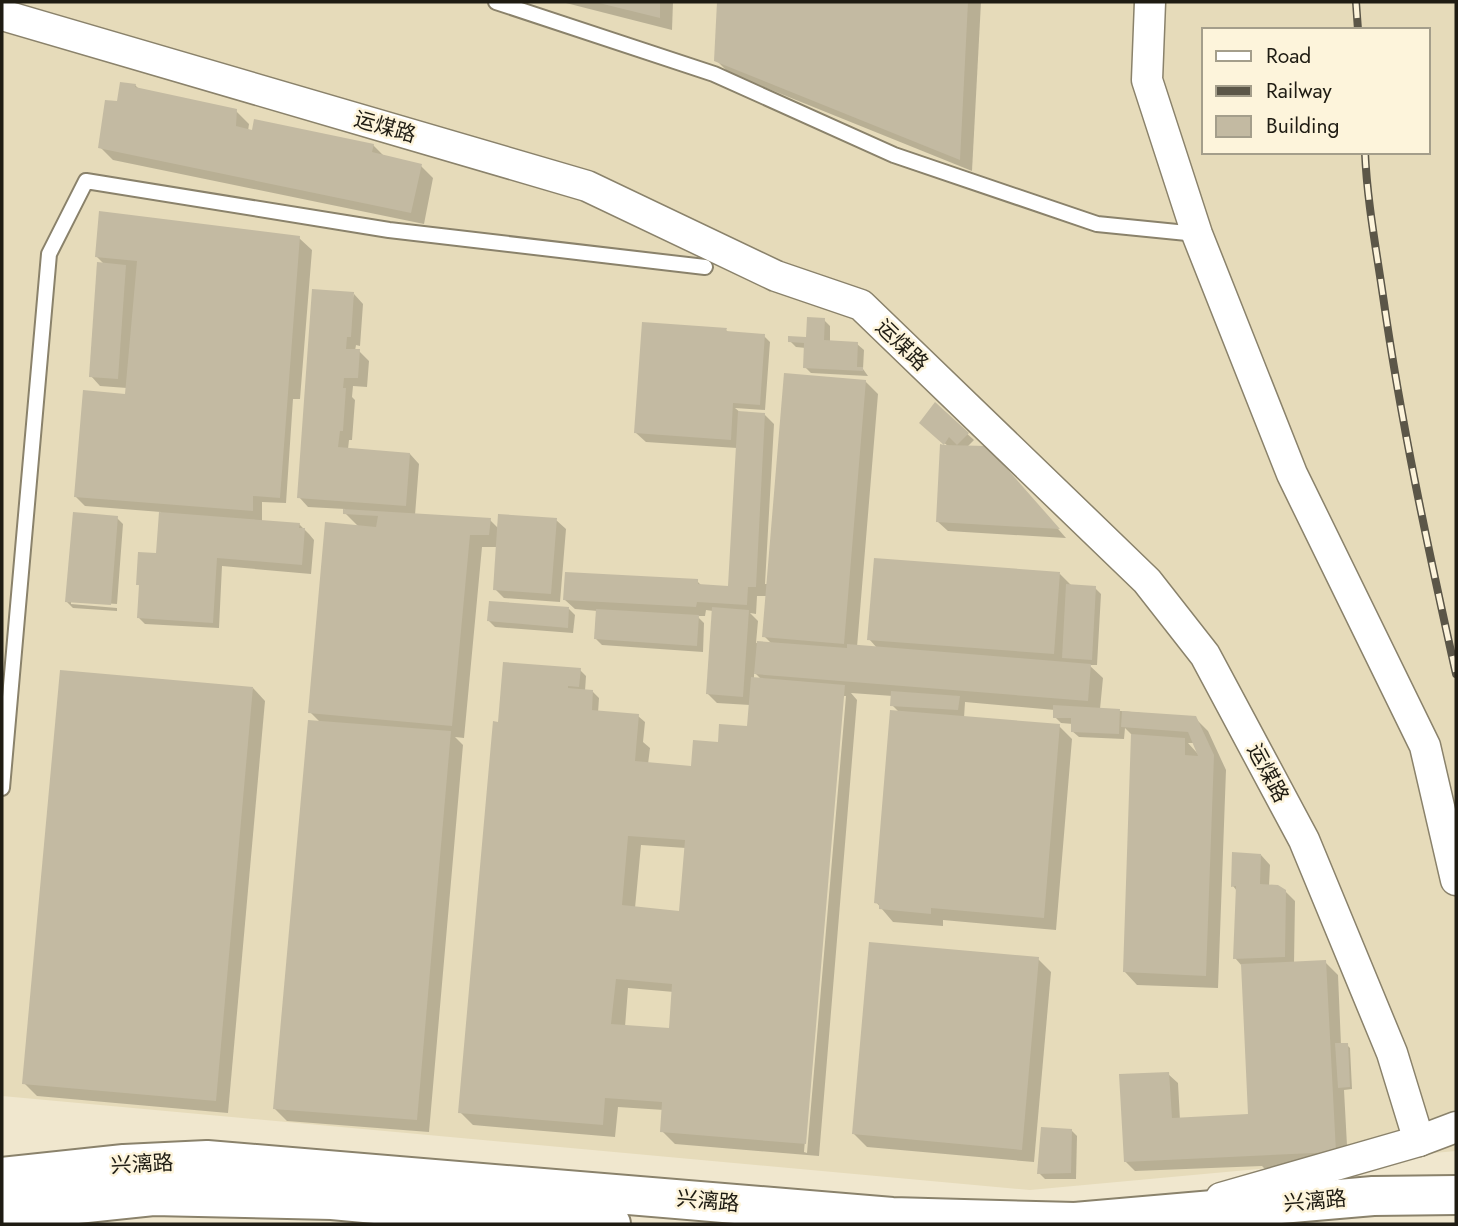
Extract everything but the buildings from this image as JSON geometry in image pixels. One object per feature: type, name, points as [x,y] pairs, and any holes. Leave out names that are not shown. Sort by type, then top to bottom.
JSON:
[{"type":"street","points":[[1150,2],[1147,80],[1197,234],[1292,474],[1425,746],[1456,880]]},
{"type":"street","name":"运煤路","points":[[2,15],[587,186],[776,276],[861,305],[1147,582],[1205,655],[1304,840],[1392,1054],[1419,1142]]},
{"type":"street","points":[[1167,1213],[1419,1142],[1456,1127]]},
{"type":"street","name":"兴漓路","points":[[2,1177],[124,1164],[207,1160],[892,1217],[1075,1222],[1373,1196],[1456,1195]]},
{"type":"street","name":"兴漓路","points":[[2,1212],[153,1196],[332,1200],[611,1224]]},
{"type":"lane","points":[[496,2],[714,74],[894,156],[1097,224],[1197,234]]},
{"type":"lane","points":[[2,788],[50,254],[86,181],[389,230],[705,267]]},
{"type":"shaded area","points":[[2,2],[1456,2],[1456,1151],[1030,1190],[2,1096]]},
{"type":"railway","points":[[1356,2],[1358,28]]},
{"type":"railway","points":[[1365,154],[1372,224],[1398,391],[1456,674]]}]
